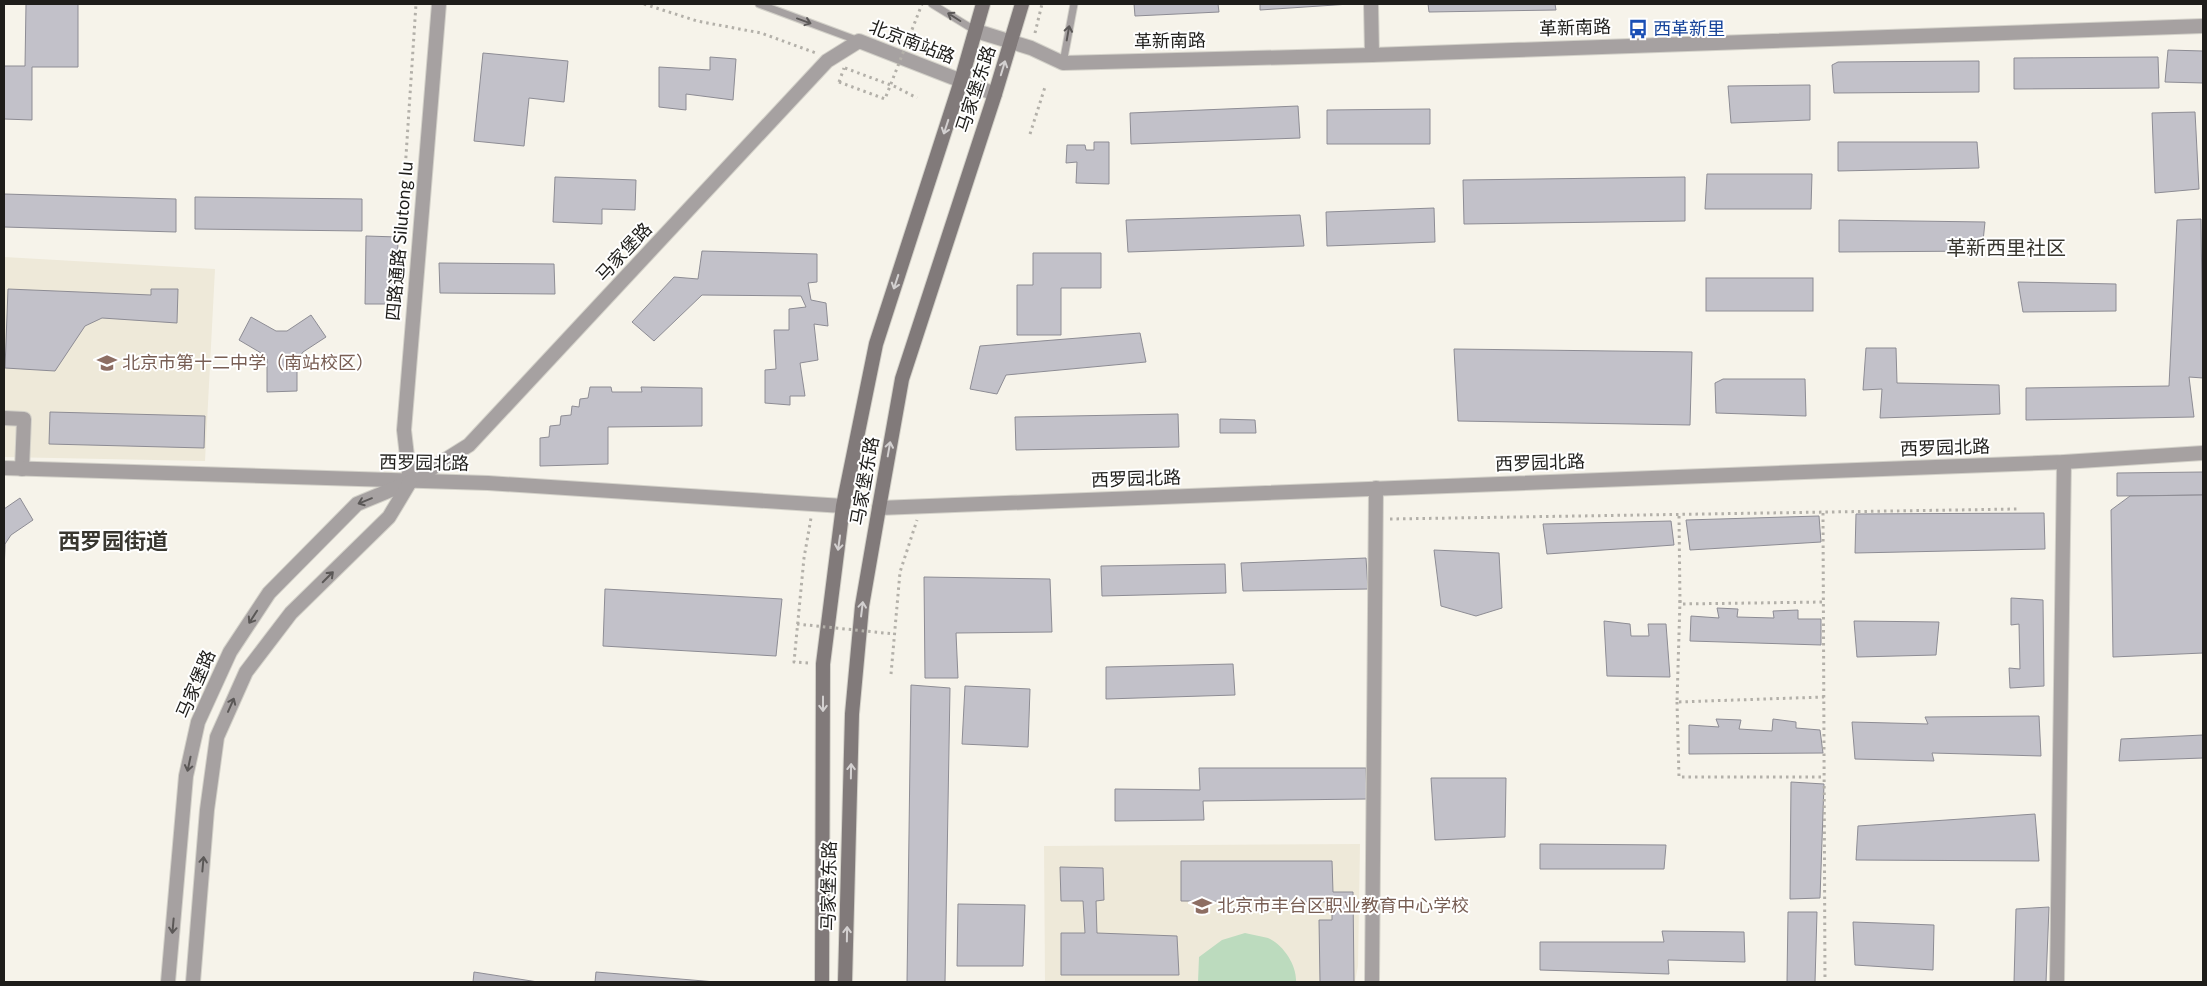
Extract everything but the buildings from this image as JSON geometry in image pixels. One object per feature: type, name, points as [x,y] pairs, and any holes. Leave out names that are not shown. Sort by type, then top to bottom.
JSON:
[{"type":"main road","name":"马家堡东路","points":[[822,982],[823,664],[844,506],[876,344],[961,81],[983,4]]},
{"type":"main road","name":"马家堡东路","points":[[845,982],[852,714],[862,606],[902,380],[1012,41],[1022,4]]},
{"type":"street","name":"四路通路 Silutong lu","points":[[410,482],[404,430],[438,4]]},
{"type":"street","points":[[1371,4],[1372,55]]},
{"type":"street","name":"革新南路","points":[[976,31],[1012,41],[1063,63],[1372,55],[2203,26]]},
{"type":"street","name":"马家堡路","points":[[168,982],[186,776],[198,722],[230,652],[269,593],[357,504],[410,482],[469,445],[827,61],[859,41]]},
{"type":"street","name":"北京南站路","points":[[859,41],[995,94]]},
{"type":"street","points":[[4,418],[24,418],[22,469]]},
{"type":"street","name":"西罗园北路","points":[[879,508],[2064,462],[2203,454]]},
{"type":"street","points":[[2057,982],[2064,462]]},
{"type":"street","name":"西罗园北路","points":[[4,468],[488,483],[844,506]]},
{"type":"street","name":"马家堡路","points":[[193,982],[207,810],[217,737],[246,672],[291,613],[389,517],[410,482]]},
{"type":"street","points":[[1372,982],[1376,488]]},
{"type":"lane","name":"北京南站路","points":[[759,4],[859,41]]},
{"type":"lane","name":"北京南站路","points":[[932,4],[976,31]]},
{"type":"lane","points":[[1063,63],[1074,4]]},
{"type":"path","points":[[405,171],[416,4]]},
{"type":"path","points":[[644,4],[697,21],[769,36],[801,46],[827,61],[896,87],[917,98]]},
{"type":"path","points":[[845,68],[839,82],[885,99],[922,4]]},
{"type":"path","points":[[1031,48],[1042,4]]},
{"type":"path","points":[[1030,134],[1045,87]]},
{"type":"path","points":[[794,662],[796,624],[804,558],[814,505]]},
{"type":"path","points":[[891,674],[900,572],[922,506]]},
{"type":"path","points":[[1376,519],[1679,516],[2017,509]]},
{"type":"path","points":[[1823,513],[1825,982]]},
{"type":"path","points":[[1679,516],[1679,777],[1824,777]]},
{"type":"path","points":[[1680,600],[1680,604],[1824,602]]},
{"type":"path","points":[[796,624],[894,634]]},
{"type":"path","points":[[1678,702],[1824,697]]},
{"type":"shaded area","name":"北京市第十二中学（南站校区）","points":[[4,257],[215,269],[205,461],[4,457]]},
{"type":"shaded area","name":"北京市丰台区职业教育中心学校","points":[[1360,844],[1358,966],[1355,982],[1045,982],[1044,846]]},
{"type":"green space","points":[[1245,933],[1274,941],[1292,963],[1296,982],[1198,982],[1199,957],[1222,940]]},
{"type":"place","name":"西革新里","points":[[1638,29]]},
{"type":"place","name":"北京市第十二中学（南站校区）","points":[[107,363]]},
{"type":"place","name":"北京市丰台区职业教育中心学校","points":[[1202,906]]},
{"type":"district","name":"革新西里社区","points":[[2006,248]]},
{"type":"district","name":"西罗园街道","points":[[113,541]]}]
